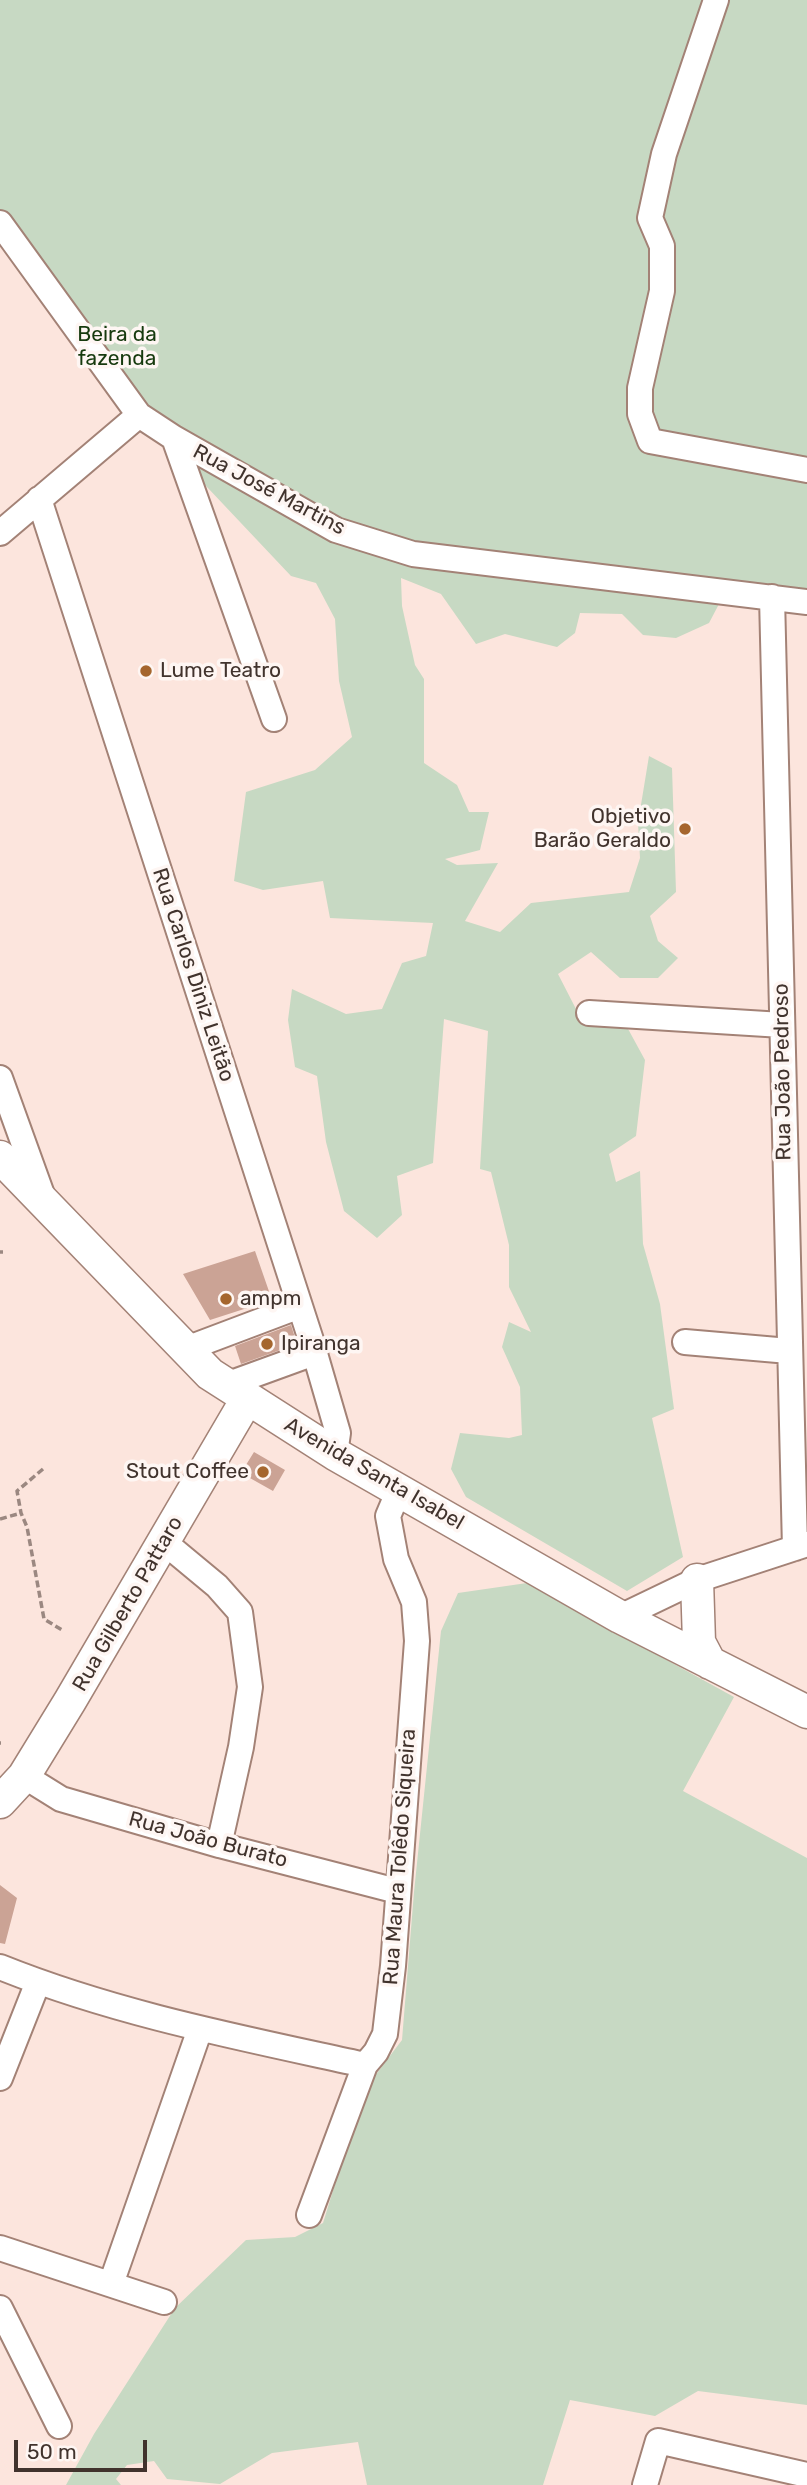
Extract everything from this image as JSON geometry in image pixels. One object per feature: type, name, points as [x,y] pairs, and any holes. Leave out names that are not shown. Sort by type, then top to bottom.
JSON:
[{"type":"main road","name":"Avenida Santa Isabel","points":[[0,1157],[208,1372],[237,1392],[335,1454],[620,1618],[807,1712]]},
{"type":"main road","name":"Rua Gilberto Pattaro","points":[[0,1802],[24,1776],[163,1542],[237,1392]]},
{"type":"main road","points":[[697,1580],[699,1642],[710,1663]]},
{"type":"street","points":[[716,0],[664,154],[650,218],[662,246],[662,291],[640,388],[640,414],[650,440],[807,470]]},
{"type":"street","name":"Rua José Martins","points":[[0,223],[139,415],[174,438],[336,530],[413,554],[807,602]]},
{"type":"street","points":[[0,533],[139,415]]},
{"type":"street","points":[[174,438],[274,719]]},
{"type":"street","name":"Rua Carlos Diniz Leitão","points":[[39,499],[300,1306],[338,1433],[335,1454]]},
{"type":"street","name":"Rua João Pedroso","points":[[772,597],[789,1351],[801,1546]]},
{"type":"street","points":[[589,1013],[782,1025]]},
{"type":"street","points":[[0,1078],[46,1204]]},
{"type":"street","points":[[186,1349],[300,1306]]},
{"type":"street","points":[[685,1342],[789,1351]]},
{"type":"street","points":[[237,1392],[314,1353]]},
{"type":"street","name":"Rua Maura Tolêdo Siqueira","points":[[309,2215],[365,2065],[376,2052],[385,2034],[393,1966],[417,1641],[414,1602],[396,1559],[388,1516],[400,1490]]},
{"type":"street","points":[[163,1542],[217,1586],[240,1612],[250,1687],[241,1747],[219,1844]]},
{"type":"street","points":[[620,1618],[697,1580],[801,1546]]},
{"type":"street","name":"Rua João Burato","points":[[24,1776],[61,1799],[397,1891]]},
{"type":"street","points":[[0,1967],[38,1982],[200,2029],[365,2065]]},
{"type":"street","points":[[0,2078],[38,1982]]},
{"type":"street","points":[[111,2284],[200,2029]]},
{"type":"street","points":[[0,2248],[164,2302]]},
{"type":"street","points":[[0,2308],[59,2426]]},
{"type":"street","points":[[645,2485],[658,2441],[807,2475]]},
{"type":"path","points":[[43,1469],[17,1491],[27,1527],[44,1619],[62,1630]]},
{"type":"path","points":[[0,1519],[21,1513]]},
{"type":"green space","name":"Beira da fazenda","points":[[0,0],[807,0],[807,598],[719,604],[709,623],[676,638],[643,635],[622,614],[580,613],[575,633],[557,647],[505,634],[476,644],[441,594],[401,578],[402,606],[415,665],[424,679],[424,763],[457,785],[469,812],[489,812],[480,850],[445,859],[457,865],[498,863],[465,921],[500,932],[531,903],[629,892],[640,858],[638,823],[649,756],[672,768],[676,892],[650,916],[658,941],[678,958],[658,978],[620,978],[591,952],[558,974],[576,1009],[627,1027],[645,1060],[636,1136],[609,1154],[616,1182],[640,1171],[643,1244],[660,1304],[674,1409],[652,1418],[683,1557],[627,1591],[466,1497],[451,1469],[460,1433],[509,1438],[522,1435],[520,1387],[502,1347],[509,1322],[531,1332],[509,1287],[509,1245],[491,1172],[480,1169],[488,1031],[444,1019],[433,1163],[397,1176],[402,1215],[377,1238],[344,1211],[326,1142],[317,1076],[295,1067],[288,1020],[292,989],[346,1014],[382,1009],[402,963],[426,956],[433,923],[330,918],[323,881],[263,890],[234,881],[246,792],[315,770],[352,737],[339,681],[335,619],[316,583],[291,576],[139,415],[0,223]]},
{"type":"green space","points":[[527,1583],[734,1697],[683,1791],[807,1858],[807,2405],[698,2391],[655,2416],[570,2400],[543,2485],[367,2485],[358,2442],[272,2453],[220,2484],[167,2479],[154,2461],[127,2465],[116,2479],[121,2485],[66,2485],[94,2434],[175,2308],[246,2240],[295,2237],[323,2223],[364,2090],[402,2040],[414,1892],[441,1631],[458,1593]]},
{"type":"building","points":[[255,1251],[272,1300],[210,1320],[183,1274]]},
{"type":"building","name":"Ipiranga","points":[[291,1325],[297,1344],[241,1364],[235,1346]]},
{"type":"building","name":"Stout Coffee","points":[[254,1452],[285,1470],[273,1491],[241,1473]]},
{"type":"building","points":[[0,1885],[17,1898],[5,1944],[0,1943]]},
{"type":"place","name":"Lume Teatro","points":[[146,671]]},
{"type":"place","name":"Objetivo Barão Geraldo","points":[[685,829]]},
{"type":"place","name":"ampm","points":[[226,1299]]},
{"type":"place","name":"Ipiranga","points":[[267,1344]]},
{"type":"place","name":"Stout Coffee","points":[[263,1472]]}]
